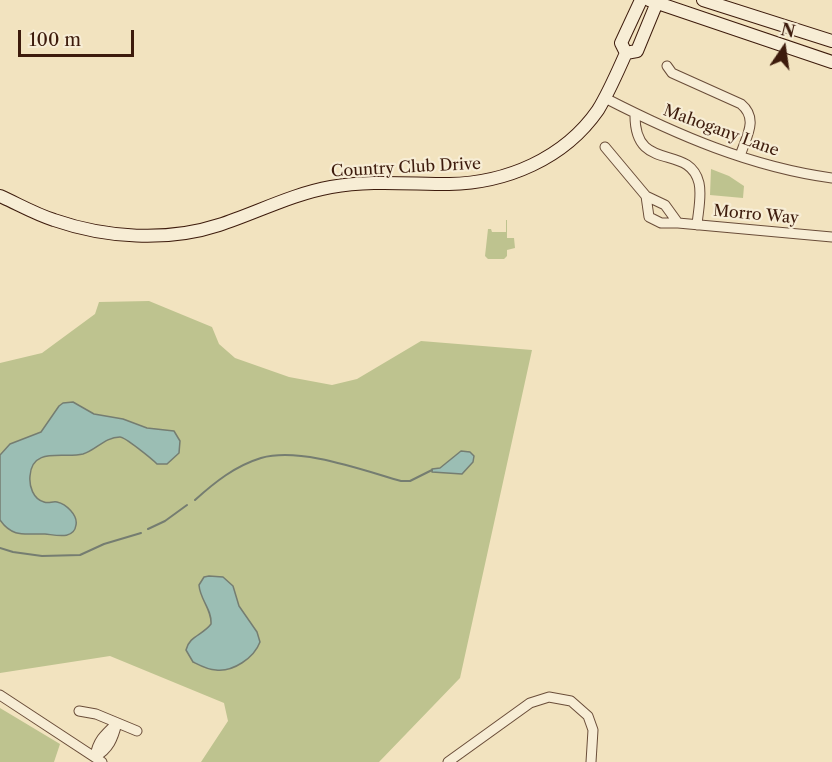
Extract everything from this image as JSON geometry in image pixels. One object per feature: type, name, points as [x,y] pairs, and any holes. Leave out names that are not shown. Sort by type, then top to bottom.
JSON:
[{"type":"street","points":[[641,0],[621,43],[626,53],[636,51],[655,1],[832,62]]},
{"type":"street","points":[[703,0],[832,42]]},
{"type":"street","name":"Country Club Drive","points":[[0,196],[54,220],[104,232],[158,236],[193,232],[218,225],[293,197],[326,188],[373,183],[472,183],[512,174],[532,165],[570,140],[597,112],[626,53]]},
{"type":"street","points":[[667,66],[672,73],[741,104],[747,110],[751,123],[740,156]]},
{"type":"street","name":"Mahogany Lane","points":[[605,98],[673,132],[740,156],[786,171],[832,178]]},
{"type":"street","points":[[635,114],[636,134],[643,144],[655,154],[681,161],[696,175],[700,193],[697,225]]},
{"type":"street","name":"Morro Way","points":[[605,147],[646,196],[665,205],[678,223]]},
{"type":"street","name":"Morro Way","points":[[646,196],[647,212],[652,220],[661,223],[832,237]]},
{"type":"street","points":[[0,695],[98,760],[110,744],[117,723]]},
{"type":"street","points":[[448,762],[531,703],[549,697],[571,701],[588,716],[593,730],[591,762]]},
{"type":"street","points":[[79,711],[96,714],[137,731]]},
{"type":"green space","points":[[711,169],[729,176],[744,186],[743,198],[710,195]]},
{"type":"green space","points":[[506,220],[507,238],[514,238],[515,248],[507,250],[507,256],[504,259],[488,259],[485,256],[488,229],[492,232],[506,232]]},
{"type":"green space","points":[[149,301],[212,327],[219,344],[235,358],[289,377],[332,385],[357,379],[421,341],[532,350],[460,678],[379,762],[201,762],[228,721],[224,703],[110,656],[0,673],[0,363],[42,353],[95,314],[99,302]]},
{"type":"green space","points":[[0,708],[60,744],[54,762],[0,762]]},
{"type":"water","points":[[73,402],[94,414],[123,419],[147,428],[174,431],[180,441],[179,453],[167,464],[157,464],[133,444],[120,437],[105,441],[83,454],[43,457],[32,467],[30,480],[32,492],[40,500],[47,503],[57,502],[67,508],[75,517],[75,530],[64,536],[15,533],[0,520],[0,455],[10,444],[41,432],[59,406]]},
{"type":"water","points":[[461,451],[470,452],[474,456],[473,462],[462,474],[432,472],[432,469],[440,468]]},
{"type":"water","points":[[204,577],[223,577],[233,586],[239,606],[257,632],[260,642],[248,658],[229,669],[204,667],[193,662],[186,650],[190,642],[211,624],[210,614],[199,585]]},
{"type":"waterway","points":[[195,500],[234,470],[252,461],[277,455],[294,455],[331,461],[401,481],[410,481],[432,470]]},
{"type":"waterway","points":[[148,529],[165,521],[187,505]]},
{"type":"waterway","points":[[0,548],[42,556],[80,555],[104,544],[141,533]]}]
